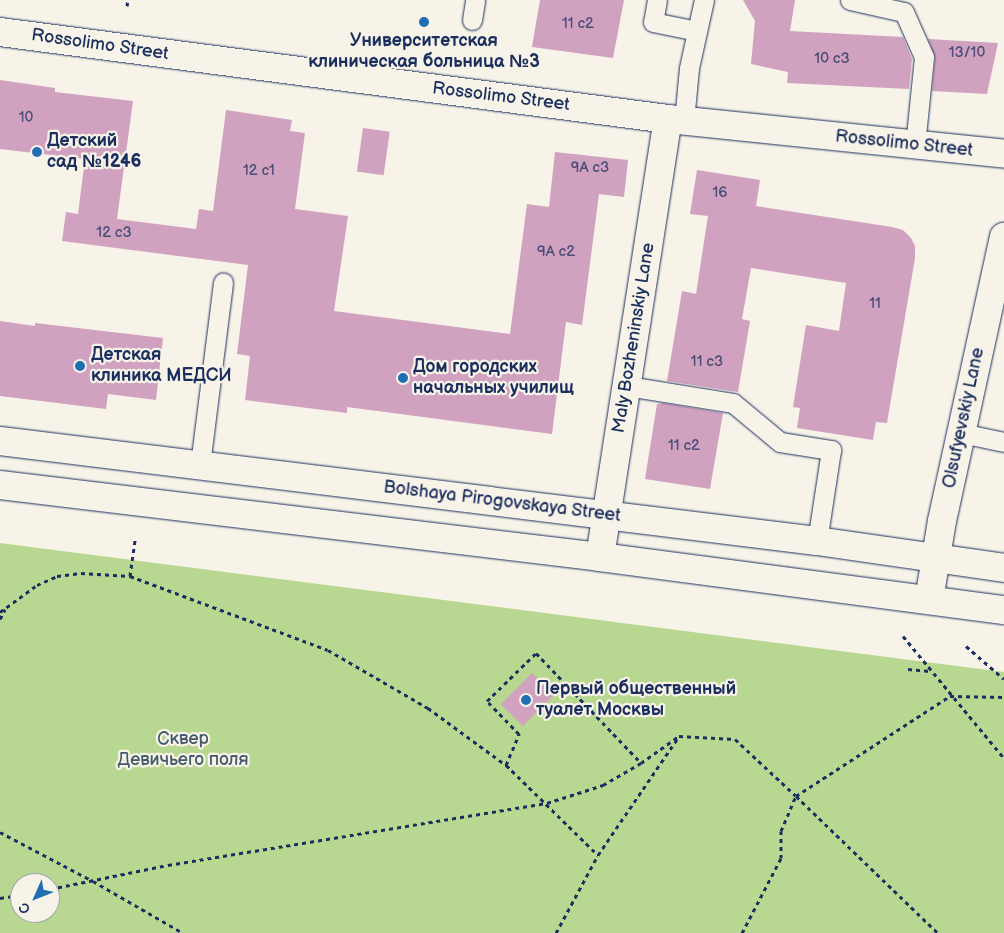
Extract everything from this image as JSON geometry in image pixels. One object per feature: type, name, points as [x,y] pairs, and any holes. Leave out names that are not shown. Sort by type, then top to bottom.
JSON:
[{"type":"main road","name":"Rossolimo Street","points":[[0,32],[676,120],[1004,154]]},
{"type":"main road","name":"Maly Bozheninskiy Lane","points":[[600,557],[626,386],[676,120]]},
{"type":"main road","name":"Olsufyevskiy Lane","points":[[929,600],[961,433],[998,297],[1004,238]]},
{"type":"main road","name":"Bolshaya Pirogovskaya Street","points":[[0,440],[817,540],[1004,568]]},
{"type":"main road","points":[[0,485],[600,557],[1004,610]]},
{"type":"lane","points":[[472,20],[475,0]]},
{"type":"lane","points":[[657,0],[653,22],[697,30]]},
{"type":"lane","points":[[676,120],[704,0]]},
{"type":"lane","points":[[850,0],[904,12],[924,57],[915,145]]},
{"type":"lane","points":[[200,465],[224,282]]},
{"type":"lane","points":[[626,386],[733,403],[780,442],[831,450],[817,540]]},
{"type":"lane","points":[[961,433],[1004,442]]},
{"type":"path","points":[[127,6],[128,0]]},
{"type":"path","points":[[130,576],[135,540]]},
{"type":"path","points":[[0,612],[37,585],[57,576],[81,573],[130,576],[328,650],[428,708],[506,765],[547,803],[598,855]]},
{"type":"path","points":[[0,619],[6,609]]},
{"type":"path","points":[[903,636],[950,696],[1004,758]]},
{"type":"path","points":[[966,646],[1004,679]]},
{"type":"path","points":[[506,765],[519,734],[487,700],[536,653],[641,763]]},
{"type":"path","points":[[908,669],[931,672]]},
{"type":"path","points":[[742,933],[781,858],[781,831],[796,796],[950,696],[1004,697]]},
{"type":"path","points":[[556,933],[598,855],[679,736]]},
{"type":"path","points":[[60,887],[234,853],[547,803],[602,785],[641,763],[679,736],[735,739],[938,933]]},
{"type":"path","points":[[0,832],[93,881],[183,933]]},
{"type":"green space","name":"Сквер Девичьего поля","points":[[0,543],[1004,672],[1004,933],[0,933]]},
{"type":"building","points":[[540,0],[624,0],[613,58],[532,47]]},
{"type":"building","points":[[743,0],[795,0],[790,31],[903,37],[912,59],[909,89],[787,83],[788,72],[751,64],[755,21]]},
{"type":"building","points":[[928,39],[998,43],[987,94],[932,91],[935,58]]},
{"type":"building","points":[[0,80],[55,88],[55,92],[133,101],[117,219],[196,229],[199,209],[213,211],[226,110],[292,120],[290,131],[305,133],[295,209],[348,216],[334,311],[510,334],[527,204],[549,207],[555,152],[628,160],[624,197],[599,194],[582,325],[566,322],[552,434],[347,407],[347,413],[245,400],[250,356],[237,354],[248,265],[62,241],[66,212],[78,214],[85,159],[0,149]]},
{"type":"building","points":[[363,128],[390,132],[384,175],[357,172]]},
{"type":"building","points":[[697,170],[760,180],[756,206],[892,227],[903,230],[911,238],[915,246],[915,258],[887,423],[876,422],[873,440],[797,428],[800,408],[793,407],[806,325],[839,331],[846,283],[751,268],[742,319],[750,321],[738,392],[667,381],[682,291],[696,294],[708,216],[690,214]]},
{"type":"building","name":"Детская клиника МЕДСИ","points":[[0,321],[35,326],[35,323],[163,338],[156,400],[108,394],[106,409],[0,396]]},
{"type":"building","points":[[663,403],[723,413],[710,489],[645,479],[657,404]]},
{"type":"building","name":"Первый общественный туалет Москвы","points":[[532,673],[554,695],[523,726],[501,704]]},
{"type":"place","name":"Университетская клиническая больница №3","points":[[424,22]]},
{"type":"place","name":"Детский сад №1246","points":[[37,152]]},
{"type":"place","name":"Детская клиника МЕДСИ","points":[[80,366]]},
{"type":"place","name":"Дом городских начальных училищ","points":[[403,378]]},
{"type":"place","name":"Первый общественный туалет Москвы","points":[[526,700]]}]
